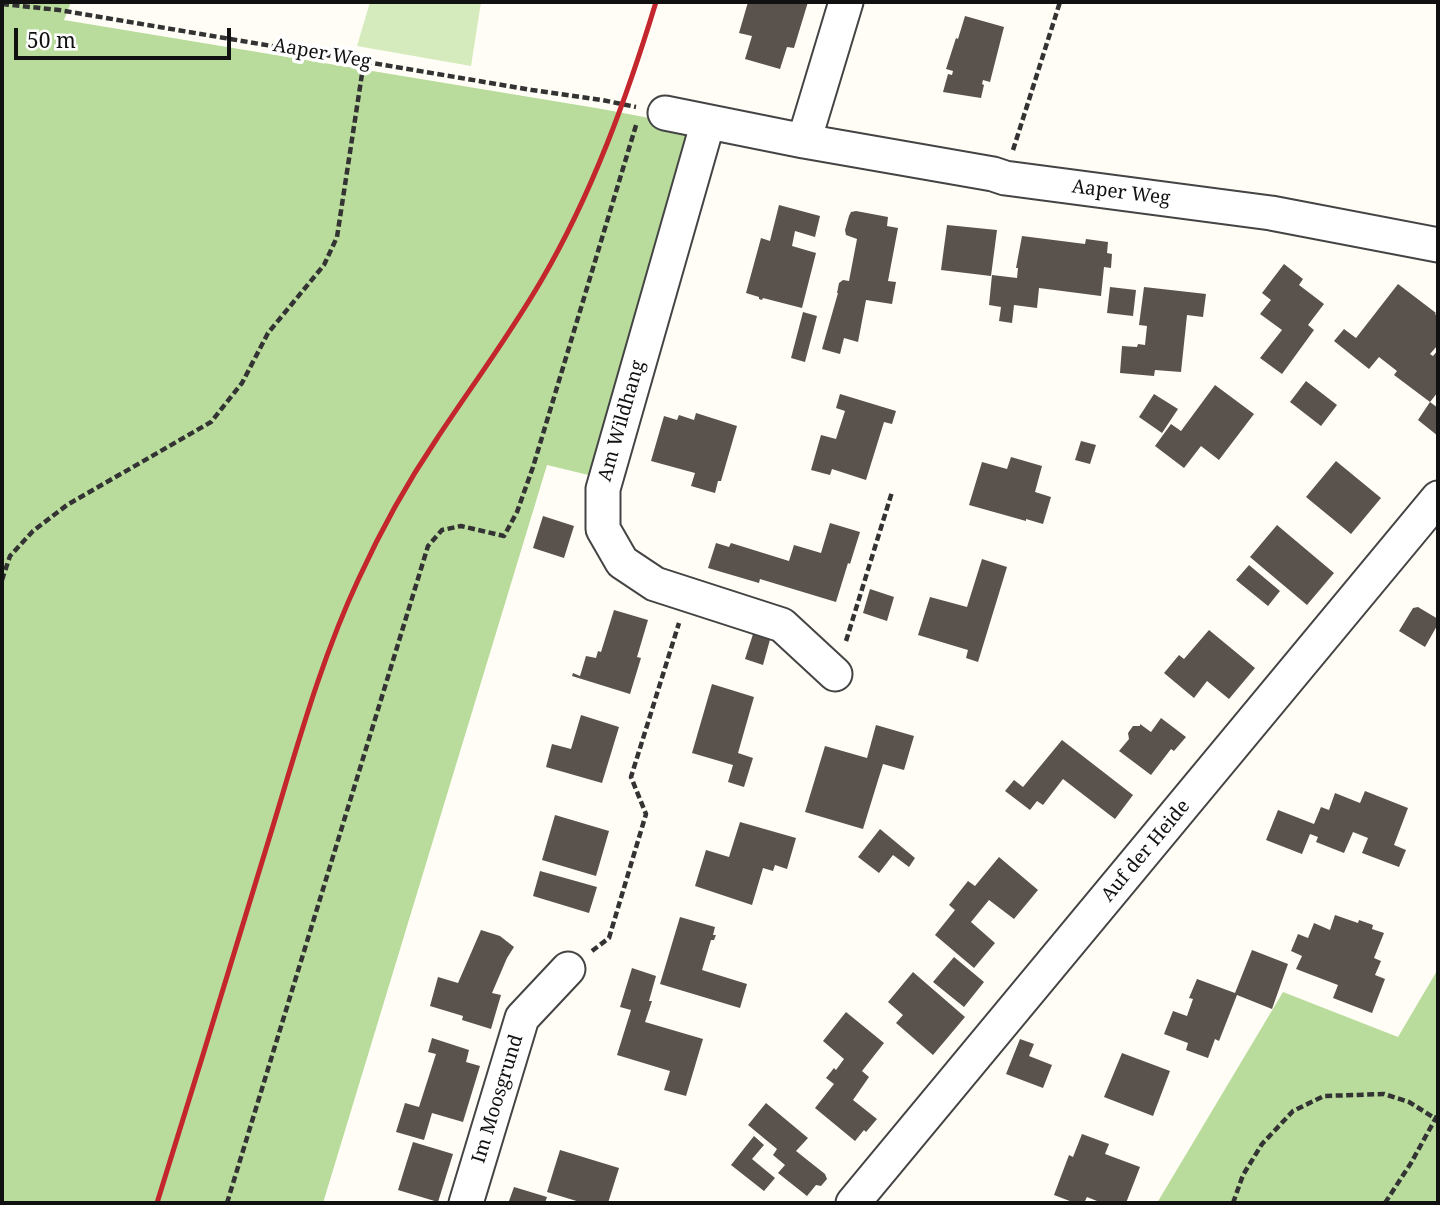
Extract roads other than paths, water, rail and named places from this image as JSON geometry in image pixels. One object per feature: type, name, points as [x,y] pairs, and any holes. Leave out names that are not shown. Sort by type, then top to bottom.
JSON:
[{"type":"street","points":[[804,141],[846,2]]},
{"type":"street","name":"Aaper Weg","points":[[648,113],[1005,178],[1271,212],[1438,246]]},
{"type":"street","name":"Am Wildhang","points":[[708,122],[603,489],[603,529],[622,562],[655,584],[782,625],[835,674]]},
{"type":"street","name":"Auf der Heide","points":[[853,1203],[1438,498]]},
{"type":"street","name":"Im Moosgrund","points":[[466,1203],[523,1018],[568,969]]},
{"type":"railway","points":[[157,1203],[310,707],[345,609],[376,542],[405,490],[516,322],[559,248],[607,144],[656,2]]}]
